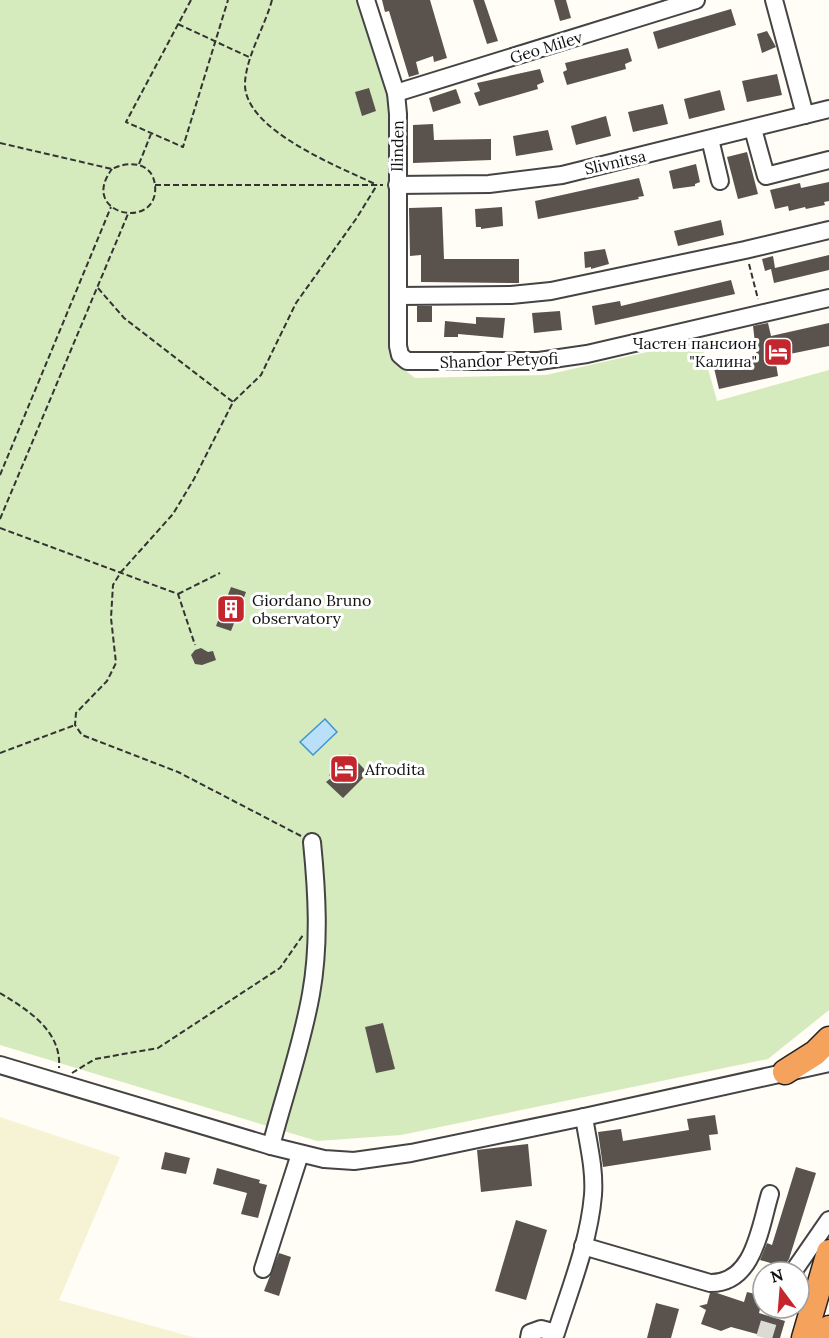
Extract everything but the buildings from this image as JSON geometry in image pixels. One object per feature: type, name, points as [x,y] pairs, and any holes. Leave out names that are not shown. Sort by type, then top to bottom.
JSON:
[{"type":"highway","points":[[785,1072],[815,1053],[829,1039]]},
{"type":"highway","points":[[804,1338],[829,1252]]},
{"type":"highway","points":[[826,1338],[829,1328]]},
{"type":"street","name":"Ilinden","points":[[366,0],[396,93],[398,114],[398,346],[400,355],[414,363]]},
{"type":"street","name":"Geo Milev","points":[[396,93],[696,0]]},
{"type":"street","points":[[774,0],[805,115]]},
{"type":"street","name":"Slivnitsa","points":[[397,185],[526,181],[710,140],[829,110]]},
{"type":"street","points":[[753,129],[766,176],[829,160]]},
{"type":"street","points":[[710,140],[720,181]]},
{"type":"street","points":[[398,296],[511,295],[551,291],[829,230]]},
{"type":"street","name":"Shandor Petyofi","points":[[414,363],[539,361],[587,354],[829,298]]},
{"type":"street","points":[[271,1146],[311,995],[317,914],[312,842]]},
{"type":"street","points":[[0,1065],[300,1154],[354,1161],[584,1117],[827,1064]]},
{"type":"street","points":[[529,1338],[530,1333],[541,1329],[564,1336],[593,1196],[592,1166],[584,1117]]},
{"type":"street","points":[[263,1269],[300,1154]]},
{"type":"street","points":[[583,1246],[710,1283],[723,1284],[744,1269],[750,1259],[770,1194]]},
{"type":"street","points":[[801,1260],[829,1220]]},
{"type":"path","points":[[191,0],[126,123],[183,147],[228,0]]},
{"type":"path","points":[[272,0],[246,71],[245,94],[261,120],[287,138],[377,185]]},
{"type":"path","points":[[178,24],[251,58]]},
{"type":"path","points":[[139,164],[151,134]]},
{"type":"path","points":[[0,143],[112,169]]},
{"type":"path","points":[[124,162],[139,164],[147,169],[155,185],[154,196],[148,206],[139,212],[128,214],[111,207],[105,198],[103,188],[105,177],[112,169],[124,162]]},
{"type":"path","points":[[155,185],[377,185]]},
{"type":"path","points":[[312,842],[178,772],[82,735],[75,726],[76,712],[107,681],[116,663],[111,600],[113,585],[121,572],[172,514],[194,480],[233,402],[261,375],[296,303],[356,219],[377,185]]},
{"type":"path","points":[[0,475],[111,207]]},
{"type":"path","points":[[0,519],[128,214]]},
{"type":"path","points":[[745,250],[762,314]]},
{"type":"path","points":[[98,287],[124,318],[233,402]]},
{"type":"path","points":[[0,528],[178,594],[220,573]]},
{"type":"path","points":[[178,594],[195,645]]},
{"type":"path","points":[[0,753],[75,726]]},
{"type":"path","points":[[57,1083],[94,1059],[158,1048],[280,968],[317,914]]},
{"type":"path","points":[[0,993],[31,1013],[49,1032],[60,1052],[57,1083]]},
{"type":"shaded area","points":[[0,1117],[120,1157],[59,1300],[196,1338],[0,1338]]},
{"type":"green space","points":[[0,0],[362,0],[388,98],[391,127],[391,345],[396,363],[415,378],[546,375],[700,340],[717,401],[829,370],[829,1010],[768,1059],[401,1135],[317,1141],[0,1045]]},
{"type":"water","points":[[325,719],[337,732],[313,755],[300,742]]},
{"type":"tunnel","points":[[764,1338],[769,1320]]},
{"type":"place","name":"Частен пансион \"Калина\"","points":[[778,352]]},
{"type":"place","name":"Giordano Bruno observatory","points":[[231,609]]},
{"type":"place","name":"Afrodita","points":[[344,769]]}]
